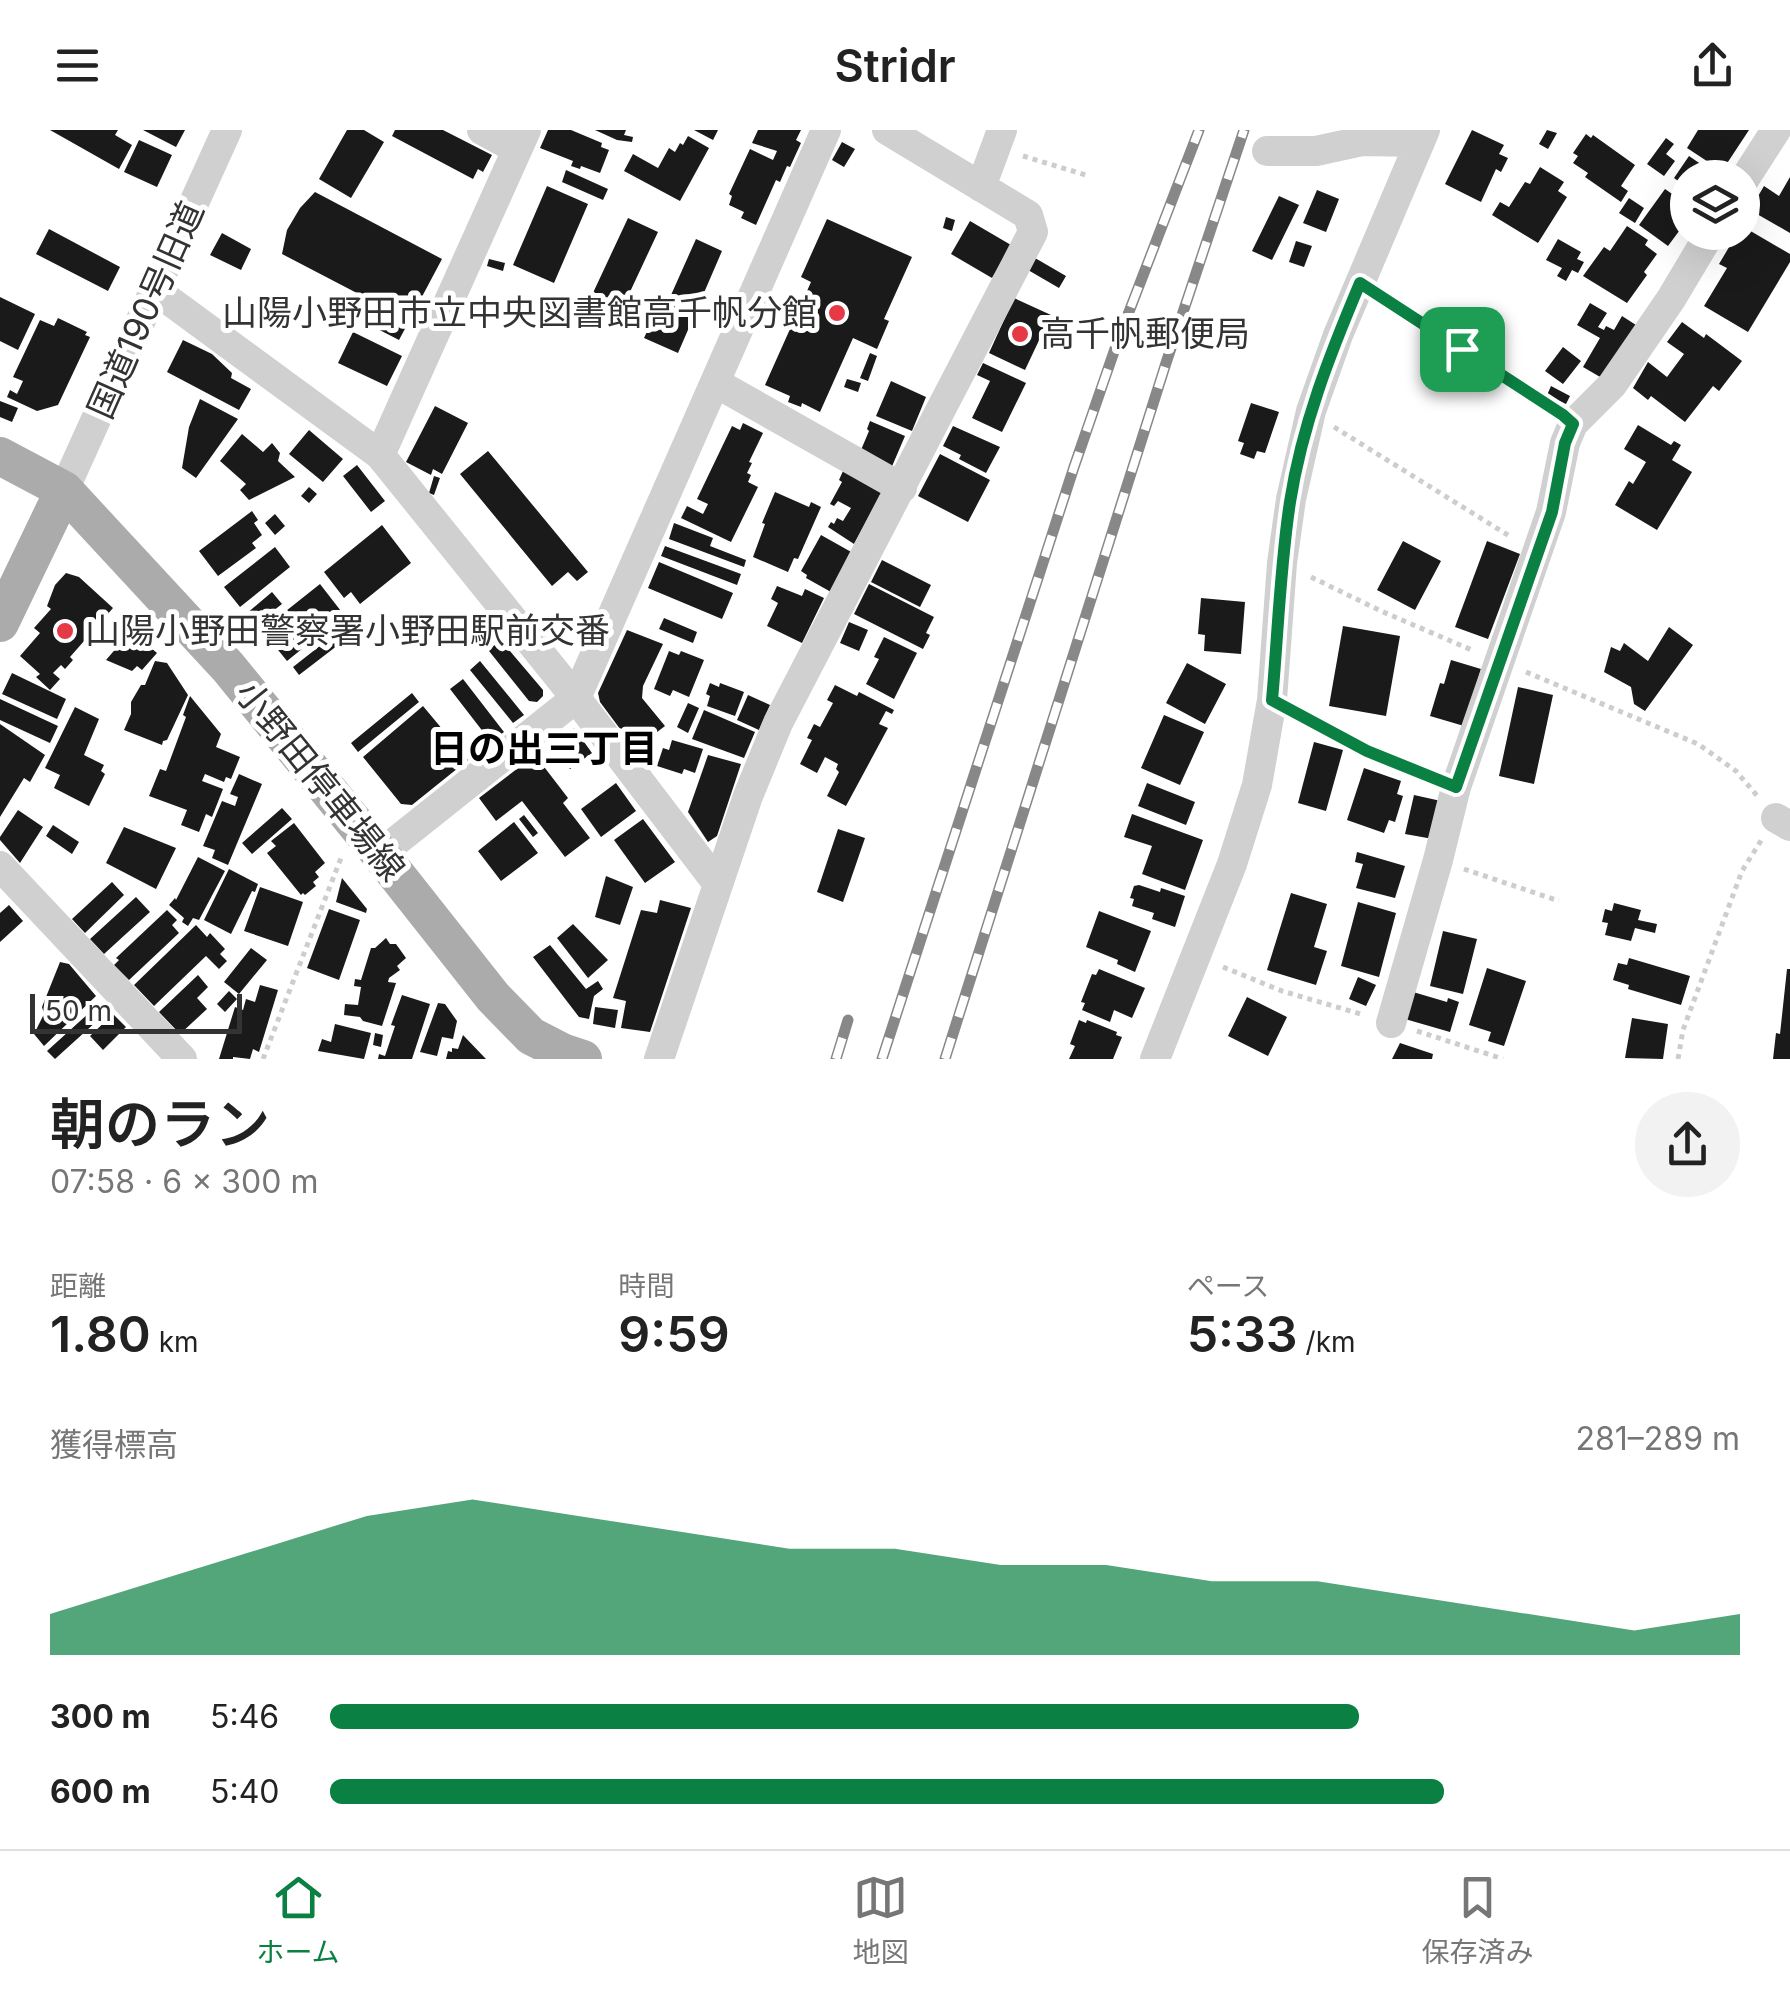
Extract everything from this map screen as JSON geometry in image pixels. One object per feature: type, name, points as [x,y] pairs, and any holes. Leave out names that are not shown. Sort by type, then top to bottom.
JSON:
[{"type":"main road","name":"小野田停車場線","points":[[0,456],[64,490],[228,667],[493,997],[528,1047],[583,1059]]},
{"type":"main road","points":[[0,623],[64,490]]},
{"type":"street","name":"国道190号旧道","points":[[64,490],[227,130]]},
{"type":"street","points":[[380,455],[521,140],[482,130]]},
{"type":"street","points":[[380,854],[576,698],[826,130]]},
{"type":"street","points":[[659,1059],[717,883],[778,723],[1033,232],[1028,216],[886,130]]},
{"type":"street","points":[[1757,160],[1776,130]]},
{"type":"street","points":[[1155,1059],[1232,864],[1257,785],[1272,700],[1290,499],[1311,411],[1338,335],[1423,136],[1362,141],[1316,151],[1267,151]]},
{"type":"street","points":[[982,187],[999,139]]},
{"type":"street","points":[[1391,1023],[1456,787],[1552,512],[1565,443],[1573,424],[1612,385],[1700,250]]},
{"type":"street","points":[[154,290],[380,455],[576,698],[717,883]]},
{"type":"street","points":[[716,383],[902,488]]},
{"type":"street","points":[[0,866],[182,1059]]},
{"type":"path","points":[[999,139],[1089,176]]},
{"type":"path","points":[[1360,283],[1573,424]]},
{"type":"path","points":[[1311,411],[1520,542],[1539,547]]},
{"type":"path","points":[[1282,564],[1381,611],[1698,744],[1736,771],[1783,822],[1742,871],[1683,1030],[1678,1059]]},
{"type":"path","points":[[1272,700],[1367,751],[1456,787]]},
{"type":"path","points":[[263,1059],[354,822]]},
{"type":"path","points":[[1438,860],[1559,901]]},
{"type":"path","points":[[1197,957],[1282,990],[1502,1059]]},
{"type":"building","points":[[50,130],[118,130],[115,135],[132,145],[119,169]]},
{"type":"building","points":[[143,130],[185,130],[176,147]]},
{"type":"building","points":[[347,130],[364,130],[384,142],[351,198],[319,179]]},
{"type":"building","points":[[395,130],[443,130],[492,155],[483,172],[478,169],[473,179],[392,136]]},
{"type":"building","points":[[548,130],[571,130],[602,143],[601,147],[609,150],[600,173],[571,166],[573,161],[540,148]]},
{"type":"building","points":[[595,130],[626,130],[624,135],[633,137],[632,142],[617,140]]},
{"type":"building","points":[[694,130],[718,130],[713,140]]},
{"type":"building","points":[[758,130],[801,130],[796,140],[801,143],[780,182],[776,180],[756,225],[741,218],[744,212],[729,205],[729,194],[750,149],[773,160],[777,151],[752,143]]},
{"type":"building","points":[[1472,130],[1504,145],[1499,154],[1508,158],[1501,172],[1496,169],[1481,202],[1445,184]]},
{"type":"building","points":[[1547,130],[1557,133],[1548,149],[1539,144]]},
{"type":"building","points":[[1698,130],[1749,130],[1729,160],[1705,160],[1687,148]]},
{"type":"building","points":[[1586,134],[1635,165],[1621,186],[1628,191],[1621,202],[1585,177],[1588,173],[1573,163],[1578,156],[1573,153]]},
{"type":"building","points":[[688,136],[709,148],[680,201],[624,171],[633,154],[658,168],[669,148],[675,152]]},
{"type":"building","points":[[1666,138],[1674,144],[1666,154],[1674,160],[1670,160],[1664,176],[1647,164]]},
{"type":"building","points":[[139,140],[172,155],[157,187],[124,172]]},
{"type":"building","points":[[842,142],[855,149],[844,167],[832,160]]},
{"type":"building","points":[[1540,167],[1564,182],[1558,191],[1567,197],[1538,243],[1492,215],[1500,202],[1509,207]]},
{"type":"building","points":[[566,170],[608,189],[603,200],[562,182]]},
{"type":"building","points":[[1790,177],[1790,233],[1760,216],[1760,193],[1764,186],[1779,196]]},
{"type":"building","points":[[547,186],[588,204],[554,283],[513,265]]},
{"type":"building","points":[[1665,189],[1670,192],[1668,246],[1639,225]]},
{"type":"building","points":[[1317,190],[1339,199],[1326,232],[1303,223]]},
{"type":"building","points":[[315,192],[442,259],[399,340],[366,323],[376,303],[282,254],[287,230]]},
{"type":"building","points":[[1279,196],[1299,205],[1272,260],[1252,251]]},
{"type":"building","points":[[1629,198],[1644,208],[1635,223],[1619,213]]},
{"type":"building","points":[[946,217],[955,220],[952,231],[943,228]]},
{"type":"building","points":[[628,218],[658,232],[622,309],[592,295]]},
{"type":"building","points":[[827,219],[912,257],[884,319],[889,321],[877,349],[853,338],[820,412],[802,403],[801,407],[788,402],[790,396],[765,385],[811,282],[801,277]]},
{"type":"building","points":[[970,221],[1011,245],[992,278],[951,254]]},
{"type":"building","points":[[1627,226],[1648,240],[1645,245],[1657,254],[1627,303],[1583,276],[1604,247],[1610,251]]},
{"type":"building","points":[[49,229],[120,267],[108,291],[36,254]]},
{"type":"building","points":[[222,233],[251,249],[241,270],[210,255]]},
{"type":"building","points":[[1760,236],[1790,254],[1790,262],[1748,332],[1704,306],[1727,268],[1719,264],[1727,250],[1760,250]]},
{"type":"building","points":[[696,239],[722,251],[678,353],[644,338],[657,310],[663,313]]},
{"type":"building","points":[[1558,239],[1581,252],[1577,259],[1584,262],[1578,273],[1572,270],[1566,281],[1557,276],[1562,268],[1546,260]]},
{"type":"building","points":[[1296,241],[1312,246],[1304,267],[1289,262]]},
{"type":"building","points":[[1035,258],[1066,276],[1059,288],[1028,270]]},
{"type":"building","points":[[489,259],[505,263],[503,271],[487,266]]},
{"type":"building","points":[[0,297],[35,314],[18,350],[0,341]]},
{"type":"building","points":[[1014,298],[1051,315],[1025,370],[989,353]]},
{"type":"building","points":[[1590,303],[1607,313],[1598,327],[1604,330],[1606,326],[1614,330],[1622,316],[1636,325],[1607,381],[1583,367],[1600,338],[1577,325]]},
{"type":"building","points":[[58,318],[90,337],[58,405],[37,411],[7,397],[10,390],[17,394],[23,381],[13,377],[40,320],[54,326]]},
{"type":"building","points":[[1682,322],[1704,338],[1706,334],[1742,361],[1719,391],[1713,386],[1685,422],[1651,396],[1648,400],[1633,388],[1648,362],[1667,377],[1684,354],[1667,342]]},
{"type":"building","points":[[353,332],[402,356],[387,386],[338,363]]},
{"type":"building","points":[[183,340],[212,354],[232,373],[231,378],[251,389],[239,410],[167,372]]},
{"type":"building","points":[[1563,347],[1581,361],[1563,384],[1545,371]]},
{"type":"building","points":[[870,353],[877,356],[868,381],[860,378]]},
{"type":"building","points":[[983,363],[1026,383],[1002,432],[972,418],[990,381],[977,375]]},
{"type":"building","points":[[847,379],[861,383],[858,392],[844,387]]},
{"type":"building","points":[[891,381],[926,397],[912,431],[876,416]]},
{"type":"building","points":[[1551,386],[1570,396],[1566,404],[1547,395]]},
{"type":"building","points":[[200,399],[238,419],[196,478],[182,468],[189,427]]},
{"type":"building","points":[[0,401],[18,408],[12,422],[0,417]]},
{"type":"building","points":[[1251,403],[1279,412],[1265,453],[1257,451],[1254,459],[1240,454],[1244,443],[1238,441]]},
{"type":"building","points":[[435,406],[468,423],[442,474],[433,469],[431,475],[406,462]]},
{"type":"building","points":[[870,421],[905,436],[890,471],[858,457]]},
{"type":"building","points":[[743,423],[763,433],[747,473],[751,475],[748,482],[758,487],[731,542],[681,518],[687,506],[703,514],[708,504],[697,499],[732,426],[740,430]]},
{"type":"building","points":[[1638,425],[1671,445],[1674,441],[1681,445],[1672,460],[1692,472],[1657,530],[1615,505],[1646,462],[1624,449]]},
{"type":"building","points":[[953,426],[1000,447],[986,473],[943,446]]},
{"type":"building","points":[[309,430],[343,459],[323,482],[289,454]]},
{"type":"building","points":[[242,434],[263,452],[272,443],[280,453],[278,461],[295,477],[249,500],[240,490],[246,484],[220,461]]},
{"type":"building","points":[[488,451],[588,572],[577,581],[568,572],[552,586],[460,474]]},
{"type":"building","points":[[940,454],[990,480],[968,522],[918,496]]},
{"type":"building","points":[[357,465],[385,501],[371,512],[343,476]]},
{"type":"building","points":[[843,471],[882,492],[854,544],[828,527],[837,518],[843,521],[851,508],[838,501],[834,506],[830,504],[842,482],[839,480]]},
{"type":"building","points":[[434,476],[440,478],[434,495],[429,493]]},
{"type":"building","points":[[309,487],[317,494],[309,503],[301,496]]},
{"type":"building","points":[[775,492],[809,507],[811,502],[821,507],[798,559],[794,558],[788,572],[753,557]]},
{"type":"building","points":[[252,511],[262,535],[252,543],[256,548],[218,576],[199,551]]},
{"type":"building","points":[[275,514],[285,526],[275,535],[265,523]]},
{"type":"building","points":[[674,523],[713,538],[710,546],[746,560],[744,567],[669,539]]},
{"type":"building","points":[[382,525],[411,563],[360,604],[351,592],[344,598],[324,572]]},
{"type":"building","points":[[821,535],[853,553],[831,592],[801,571]]},
{"type":"building","points":[[1403,541],[1441,561],[1415,610],[1377,590]]},
{"type":"building","points":[[1487,541],[1520,554],[1488,639],[1455,627]]},
{"type":"building","points":[[665,546],[741,574],[737,585],[661,556]]},
{"type":"building","points":[[275,547],[290,567],[240,607],[224,587]]},
{"type":"building","points":[[882,560],[931,585],[920,607],[871,582]]},
{"type":"building","points":[[659,562],[733,593],[722,619],[648,588]]},
{"type":"building","name":"山陽小野田警察署小野田駅前交番","points":[[66,573],[79,577],[113,608],[70,657],[73,660],[65,669],[61,665],[53,673],[60,679],[50,690],[36,677],[40,674],[20,656],[40,633],[34,628],[51,609],[47,606],[55,585]]},
{"type":"building","points":[[320,584],[344,615],[287,661],[262,630]]},
{"type":"building","points":[[869,584],[934,617],[923,649],[854,614]]},
{"type":"building","points":[[777,586],[802,596],[805,589],[824,598],[802,643],[767,626],[778,603],[771,599]]},
{"type":"building","points":[[272,592],[282,604],[255,625],[246,614]]},
{"type":"building","points":[[1201,598],[1245,602],[1241,654],[1204,651],[1205,635],[1198,634]]},
{"type":"building","points":[[356,615],[364,624],[350,636],[342,627]]},
{"type":"building","points":[[664,618],[697,632],[693,643],[659,629]]},
{"type":"building","points":[[849,622],[868,630],[859,651],[840,643]]},
{"type":"building","points":[[1343,626],[1400,636],[1386,716],[1329,706]]},
{"type":"building","points":[[1669,627],[1693,645],[1645,711],[1634,704],[1631,687],[1604,672],[1611,647],[1620,651],[1624,643],[1648,661]]},
{"type":"building","points":[[627,630],[663,644],[643,686],[642,698],[665,726],[635,749],[600,702],[598,693]]},
{"type":"building","points":[[131,631],[157,653],[142,670],[137,666],[132,671],[106,660]]},
{"type":"building","points":[[335,634],[342,642],[299,675],[293,667]]},
{"type":"building","points":[[884,637],[917,653],[894,699],[866,684],[879,659],[874,657]]},
{"type":"building","points":[[497,642],[504,644],[543,690],[537,702],[529,701],[489,651]]},
{"type":"building","points":[[669,651],[704,660],[689,697],[673,690],[670,696],[654,689]]},
{"type":"building","points":[[1451,660],[1481,669],[1464,726],[1430,716]]},
{"type":"building","points":[[155,661],[167,663],[188,695],[162,745],[124,730],[131,702],[141,685],[145,685]]},
{"type":"building","points":[[480,661],[524,715],[513,723],[470,670]]},
{"type":"building","points":[[1187,663],[1226,684],[1205,724],[1166,703]]},
{"type":"building","points":[[12,673],[66,699],[57,719],[2,694]]},
{"type":"building","points":[[463,679],[504,732],[491,742],[450,689]]},
{"type":"building","points":[[710,683],[744,692],[735,716],[707,706]]},
{"type":"building","points":[[835,685],[894,710],[892,714],[886,711],[879,724],[888,728],[846,806],[827,796],[839,772],[838,764],[825,757],[817,773],[800,764],[812,740],[807,738],[814,724],[820,727],[833,703],[827,700]]},
{"type":"building","points":[[1518,687],[1553,695],[1534,784],[1499,776]]},
{"type":"building","points":[[412,693],[419,702],[358,752],[351,743]]},
{"type":"building","points":[[748,695],[770,705],[759,730],[737,720]]},
{"type":"building","points":[[190,696],[221,734],[216,747],[240,757],[231,779],[226,777],[224,782],[205,774],[202,781],[223,789],[212,817],[206,814],[199,832],[181,825],[187,810],[149,796],[160,769],[166,771]]},
{"type":"building","points":[[0,699],[58,726],[50,743],[0,720]]},
{"type":"building","points":[[688,703],[699,708],[688,733],[677,727]]},
{"type":"building","points":[[423,706],[468,760],[412,805],[401,804],[363,757]]},
{"type":"building","points":[[75,707],[99,719],[84,755],[104,765],[101,771],[105,774],[89,806],[54,788],[60,775],[45,768]]},
{"type":"building","points":[[704,710],[755,732],[744,758],[692,739]]},
{"type":"building","points":[[1164,715],[1204,732],[1180,785],[1141,768]]},
{"type":"building","points":[[0,724],[45,755],[30,782],[24,778],[0,817]]},
{"type":"building","points":[[574,728],[592,753],[570,769],[552,745]]},
{"type":"building","points":[[672,740],[703,749],[695,773],[684,769],[682,774],[657,766],[663,748],[669,750]]},
{"type":"building","points":[[1314,742],[1343,750],[1326,811],[1298,803]]},
{"type":"building","points":[[535,755],[568,798],[563,803],[590,838],[565,857],[522,801],[496,821],[479,798]]},
{"type":"building","points":[[708,755],[741,764],[717,836],[708,842],[688,812]]},
{"type":"building","points":[[1364,768],[1401,781],[1397,794],[1403,796],[1395,822],[1389,820],[1384,833],[1347,820]]},
{"type":"building","points":[[239,774],[262,784],[228,865],[212,858],[215,850],[203,846],[222,801],[235,806],[238,797],[230,794]]},
{"type":"building","points":[[616,783],[636,811],[601,837],[581,809]]},
{"type":"building","points":[[1147,783],[1195,802],[1186,825],[1138,806]]},
{"type":"building","points":[[1414,795],[1441,801],[1433,839],[1405,834]]},
{"type":"building","points":[[282,808],[292,819],[252,854],[242,843]]},
{"type":"building","points":[[18,810],[43,827],[20,863],[0,840]]},
{"type":"building","points":[[1132,814],[1203,840],[1185,890],[1142,874],[1152,846],[1124,837]]},
{"type":"building","points":[[524,815],[538,833],[533,837],[519,819]]},
{"type":"building","points":[[643,819],[675,862],[645,883],[614,840]]},
{"type":"building","points":[[514,822],[538,853],[501,881],[478,851]]},
{"type":"building","points":[[294,823],[325,863],[315,872],[319,877],[313,882],[316,886],[305,895],[267,853],[276,846],[271,841]]},
{"type":"building","points":[[53,825],[79,842],[72,854],[46,836]]},
{"type":"building","points":[[124,827],[176,848],[156,889],[106,863]]},
{"type":"building","points":[[838,829],[865,838],[843,902],[817,892]]},
{"type":"building","points":[[1357,852],[1405,866],[1395,898],[1356,888],[1363,864],[1355,862]]},
{"type":"building","points":[[198,857],[225,871],[199,920],[193,918],[188,926],[169,905],[176,900]]},
{"type":"building","points":[[229,869],[258,884],[231,934],[204,920]]},
{"type":"building","points":[[606,876],[633,887],[620,925],[595,917]]},
{"type":"building","points":[[342,878],[367,909],[366,913],[336,902]]},
{"type":"building","points":[[112,882],[124,895],[85,933],[72,919]]},
{"type":"building","points":[[1134,886],[1185,896],[1175,927],[1152,919],[1154,913],[1132,906]]},
{"type":"building","points":[[260,887],[303,902],[288,946],[244,931]]},
{"type":"building","points":[[1291,893],[1327,904],[1314,947],[1327,951],[1316,985],[1267,970]]},
{"type":"building","points":[[136,897],[150,912],[104,954],[90,939]]},
{"type":"building","points":[[660,900],[691,908],[650,1032],[621,1028],[626,1001],[613,998],[641,910],[657,913]]},
{"type":"building","points":[[1358,902],[1396,913],[1379,977],[1341,966]]},
{"type":"building","points":[[1614,903],[1641,910],[1638,920],[1657,924],[1655,933],[1635,928],[1631,941],[1605,935],[1605,909],[1612,911]]},
{"type":"building","points":[[9,905],[23,921],[0,942],[0,913]]},
{"type":"building","points":[[329,909],[360,920],[339,980],[307,968]]},
{"type":"building","points":[[167,910],[177,920],[172,925],[179,933],[129,980],[114,965],[119,960],[116,958]]},
{"type":"building","points":[[1099,911],[1151,931],[1135,972],[1086,947]]},
{"type":"building","points":[[573,924],[608,960],[588,978],[557,938]]},
{"type":"building","points":[[196,925],[225,949],[220,954],[227,961],[219,969],[206,956],[154,1006],[134,985]]},
{"type":"building","points":[[1443,931],[1477,939],[1463,994],[1430,986]]},
{"type":"building","points":[[386,938],[406,958],[397,966],[400,970],[389,978],[388,982],[396,983],[382,1026],[344,1015],[345,1004],[358,1005],[361,987],[354,986],[355,979],[361,980],[371,948]]},
{"type":"building","points":[[550,945],[586,989],[598,981],[603,989],[594,996],[589,1019],[579,1017],[533,957]]},
{"type":"building","points":[[251,948],[267,960],[239,994],[224,982]]},
{"type":"building","points":[[1629,958],[1690,976],[1681,1005],[1628,989],[1629,985],[1613,980],[1618,963],[1627,965]]},
{"type":"building","points":[[60,962],[69,964],[96,996],[44,1046],[34,1034]]},
{"type":"building","points":[[1487,968],[1526,981],[1504,1046],[1488,1041],[1491,1032],[1469,1025]]},
{"type":"building","points":[[1099,969],[1145,988],[1132,1018],[1114,1010],[1110,1022],[1082,1010],[1085,1003],[1081,1002],[1092,974],[1096,975]]},
{"type":"building","points":[[1787,969],[1790,1059],[1773,1059],[1776,1033],[1780,1034]]},
{"type":"building","points":[[198,975],[208,987],[197,998],[207,1009],[180,1034],[159,1012]]},
{"type":"building","points":[[1358,977],[1376,985],[1366,1006],[1349,999]]},
{"type":"building","points":[[260,985],[278,990],[259,1052],[253,1049],[250,1059],[219,1059],[235,1007],[243,1010],[246,999],[255,1002]]},
{"type":"building","points":[[229,991],[237,999],[225,1012],[217,1004]]},
{"type":"building","points":[[1413,992],[1459,1002],[1450,1032],[1405,1019]]},
{"type":"building","points":[[402,995],[430,1004],[412,1059],[378,1059],[379,1054],[385,1056]]},
{"type":"building","points":[[1247,997],[1287,1017],[1268,1056],[1228,1036]]},
{"type":"building","points":[[100,1003],[108,1011],[55,1059],[47,1051]]},
{"type":"building","points":[[438,1003],[445,1004],[457,1021],[453,1039],[442,1037],[437,1056],[420,1052]]},
{"type":"building","points":[[595,1007],[618,1010],[615,1028],[593,1024]]},
{"type":"building","points":[[113,1014],[126,1027],[103,1050],[90,1036]]},
{"type":"building","points":[[1632,1018],[1668,1024],[1663,1059],[1625,1058]]},
{"type":"building","points":[[1079,1020],[1122,1037],[1113,1059],[1069,1059]]},
{"type":"building","points":[[335,1024],[371,1033],[364,1059],[318,1051],[322,1039],[331,1042]]},
{"type":"building","points":[[375,1033],[383,1035],[381,1047],[373,1045]]},
{"type":"building","points":[[463,1035],[486,1059],[446,1059],[448,1051],[458,1049]]},
{"type":"building","points":[[1400,1043],[1433,1054],[1432,1059],[1392,1059]]},
{"type":"railway","points":[[882,1059],[1074,467],[1199,130]]},
{"type":"railway","points":[[945,1059],[1244,130]]},
{"type":"railway","points":[[836,1059],[848,1020]]},
{"type":"place","name":"山陽小野田市立中央図書館高千帆分館","points":[[837,313]]},
{"type":"place","name":"高千帆郵便局","points":[[1020,334]]},
{"type":"place","name":"山陽小野田警察署小野田駅前交番","points":[[65,631]]},
{"type":"district","name":"日の出三丁目","points":[[544,749]]},
{"type":"route","points":[[1360,283],[1462,349],[1573,424],[1565,443],[1552,512],[1456,787],[1367,751],[1272,700],[1290,499],[1311,411],[1360,283]]}]
